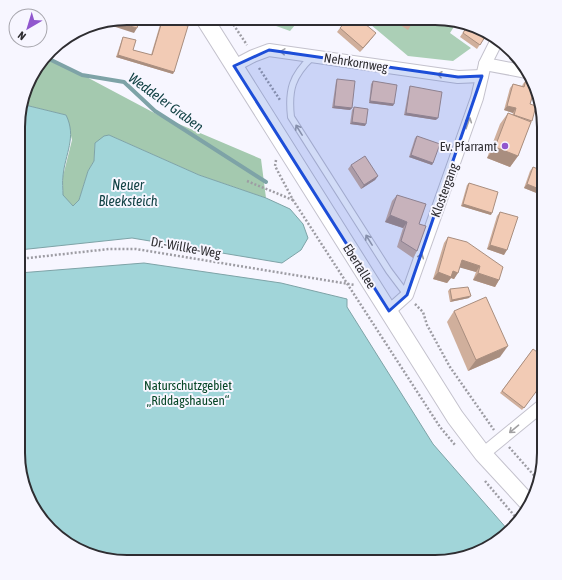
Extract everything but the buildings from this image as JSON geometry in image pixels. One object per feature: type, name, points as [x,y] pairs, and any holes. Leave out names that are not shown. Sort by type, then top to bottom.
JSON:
[{"type":"main road","name":"Ebertallee","points":[[208,25],[455,417],[483,454],[525,500]]},
{"type":"street","name":"Klostergang","points":[[389,311],[407,295],[477,98],[485,64],[495,45]]},
{"type":"street","name":"Nehrkornweg","points":[[234,66],[269,50],[458,77],[482,76]]},
{"type":"street","points":[[485,64],[520,71]]},
{"type":"street","points":[[483,454],[537,410]]},
{"type":"lane","points":[[313,56],[300,68],[291,86],[289,99],[291,117],[389,272],[407,295]]},
{"type":"path","points":[[247,181],[293,200],[275,166],[276,156]]},
{"type":"path","name":"Dr.-Willke-Weg","points":[[25,258],[109,249],[136,249],[349,284]]},
{"type":"path","points":[[407,295],[423,312],[427,325],[450,367],[482,414],[501,439],[534,476]]},
{"type":"highlighted area","points":[[269,50],[458,77],[482,76],[407,295],[389,311],[287,149],[234,66]]},
{"type":"green space","points":[[273,25],[295,25],[290,31]]},
{"type":"green space","points":[[371,25],[435,25],[454,27],[450,33],[471,48],[453,61],[408,56]]},
{"type":"green space","points":[[52,58],[160,116],[261,159],[266,198],[199,175],[109,135],[95,143],[94,161],[88,171],[79,200],[73,206],[63,196],[63,176],[72,140],[66,115],[27,106],[39,76]]},
{"type":"water","name":"Neuer Bleeksteich","points":[[27,106],[66,115],[69,123],[70,138],[63,176],[63,195],[73,206],[79,200],[88,171],[94,161],[95,143],[104,136],[109,135],[199,175],[266,198],[290,209],[303,224],[308,238],[301,250],[282,263],[132,238],[25,249],[25,127]]},
{"type":"water","name":"Naturschutzgebiet „Riddagshausen“","points":[[144,263],[281,283],[347,299],[347,307],[433,444],[505,527],[491,538],[468,550],[441,555],[121,555],[101,552],[82,544],[60,530],[46,515],[30,486],[27,473],[25,459],[25,273]]},
{"type":"waterway","name":"Weddeler Graben","points":[[50,60],[82,75],[124,82],[155,111],[266,182]]},
{"type":"place","name":"Ev. Pfarramt","points":[[505,146]]}]
